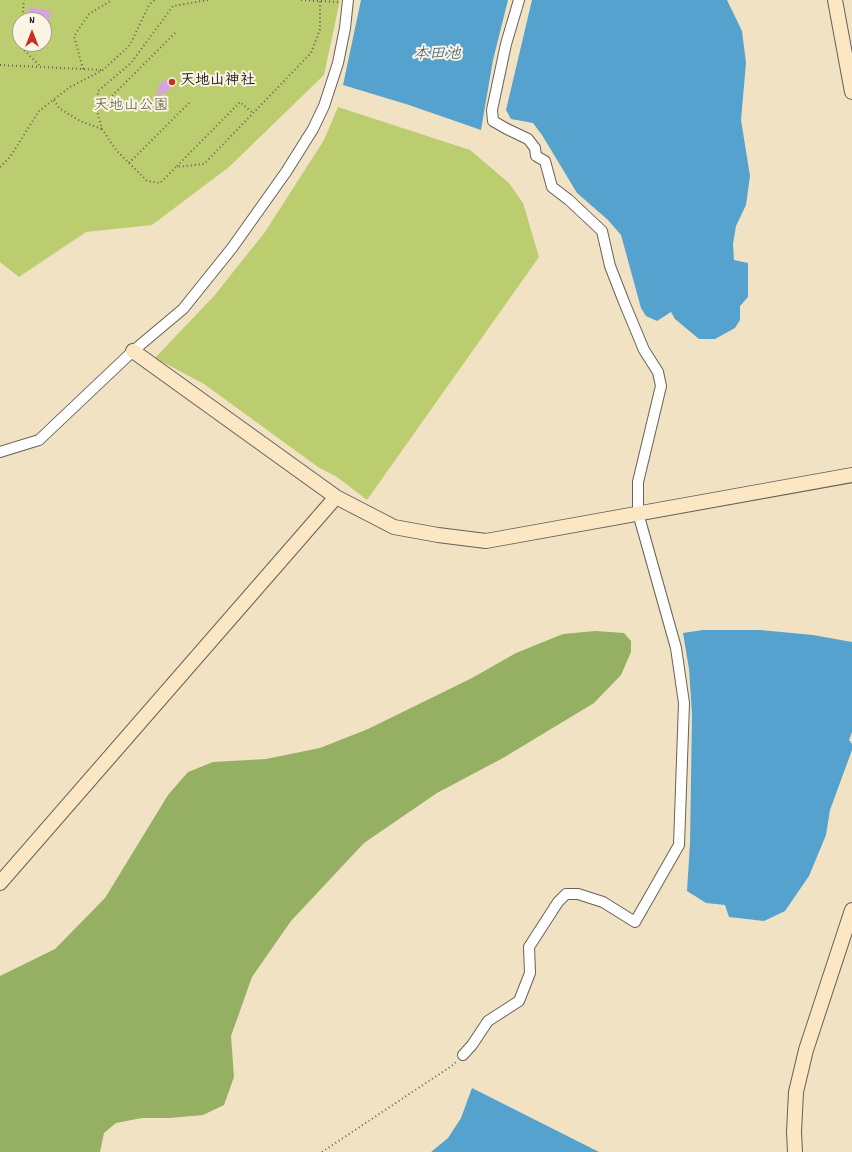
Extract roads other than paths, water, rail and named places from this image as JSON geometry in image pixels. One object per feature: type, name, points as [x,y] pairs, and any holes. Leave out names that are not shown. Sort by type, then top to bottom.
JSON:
[{"type":"street","points":[[463,1055],[472,1045],[488,1021],[519,1001],[530,973],[529,947],[558,902],[566,894],[578,894],[598,900],[616,909],[635,922],[679,845],[684,703],[676,648],[638,513],[638,482],[661,386],[658,372],[644,350],[610,266],[602,231],[569,200],[552,187],[545,161],[536,156],[535,148],[528,139],[493,121],[492,110],[506,44],[519,0]]},
{"type":"street","points":[[835,0],[852,92]]},
{"type":"street","points":[[0,452],[39,440],[133,351],[183,308],[232,248],[298,154],[313,129],[330,89],[338,63],[344,34],[348,2]]},
{"type":"street","points":[[133,351],[336,497],[394,526],[438,535],[486,541],[852,475]]},
{"type":"street","points":[[0,883],[336,497]]},
{"type":"street","points":[[795,1152],[794,1132],[796,1092],[806,1050],[851,915]]},
{"type":"water","name":"本田池","points":[[361,0],[508,0],[493,60],[481,130],[409,105],[343,85]]},
{"type":"water","points":[[532,0],[727,0],[742,31],[746,63],[741,120],[750,176],[746,205],[736,226],[733,244],[734,260],[748,263],[748,297],[740,306],[740,320],[735,328],[715,339],[699,339],[675,319],[671,312],[657,321],[646,316],[641,308],[621,235],[608,220],[577,193],[542,135],[533,123],[511,119],[506,110]]},
{"type":"water","points":[[703,630],[760,630],[813,635],[852,642],[852,732],[849,740],[852,744],[852,750],[830,810],[826,835],[809,876],[785,911],[764,921],[729,917],[725,905],[706,903],[687,891],[690,843],[692,714],[689,669],[683,633]]},
{"type":"water","points":[[472,1088],[599,1152],[431,1152],[448,1138],[461,1118]]},
{"type":"place","name":"天地山神社","points":[[172,82]]},
{"type":"park label","name":"天地山公園","points":[[131,107]]}]
